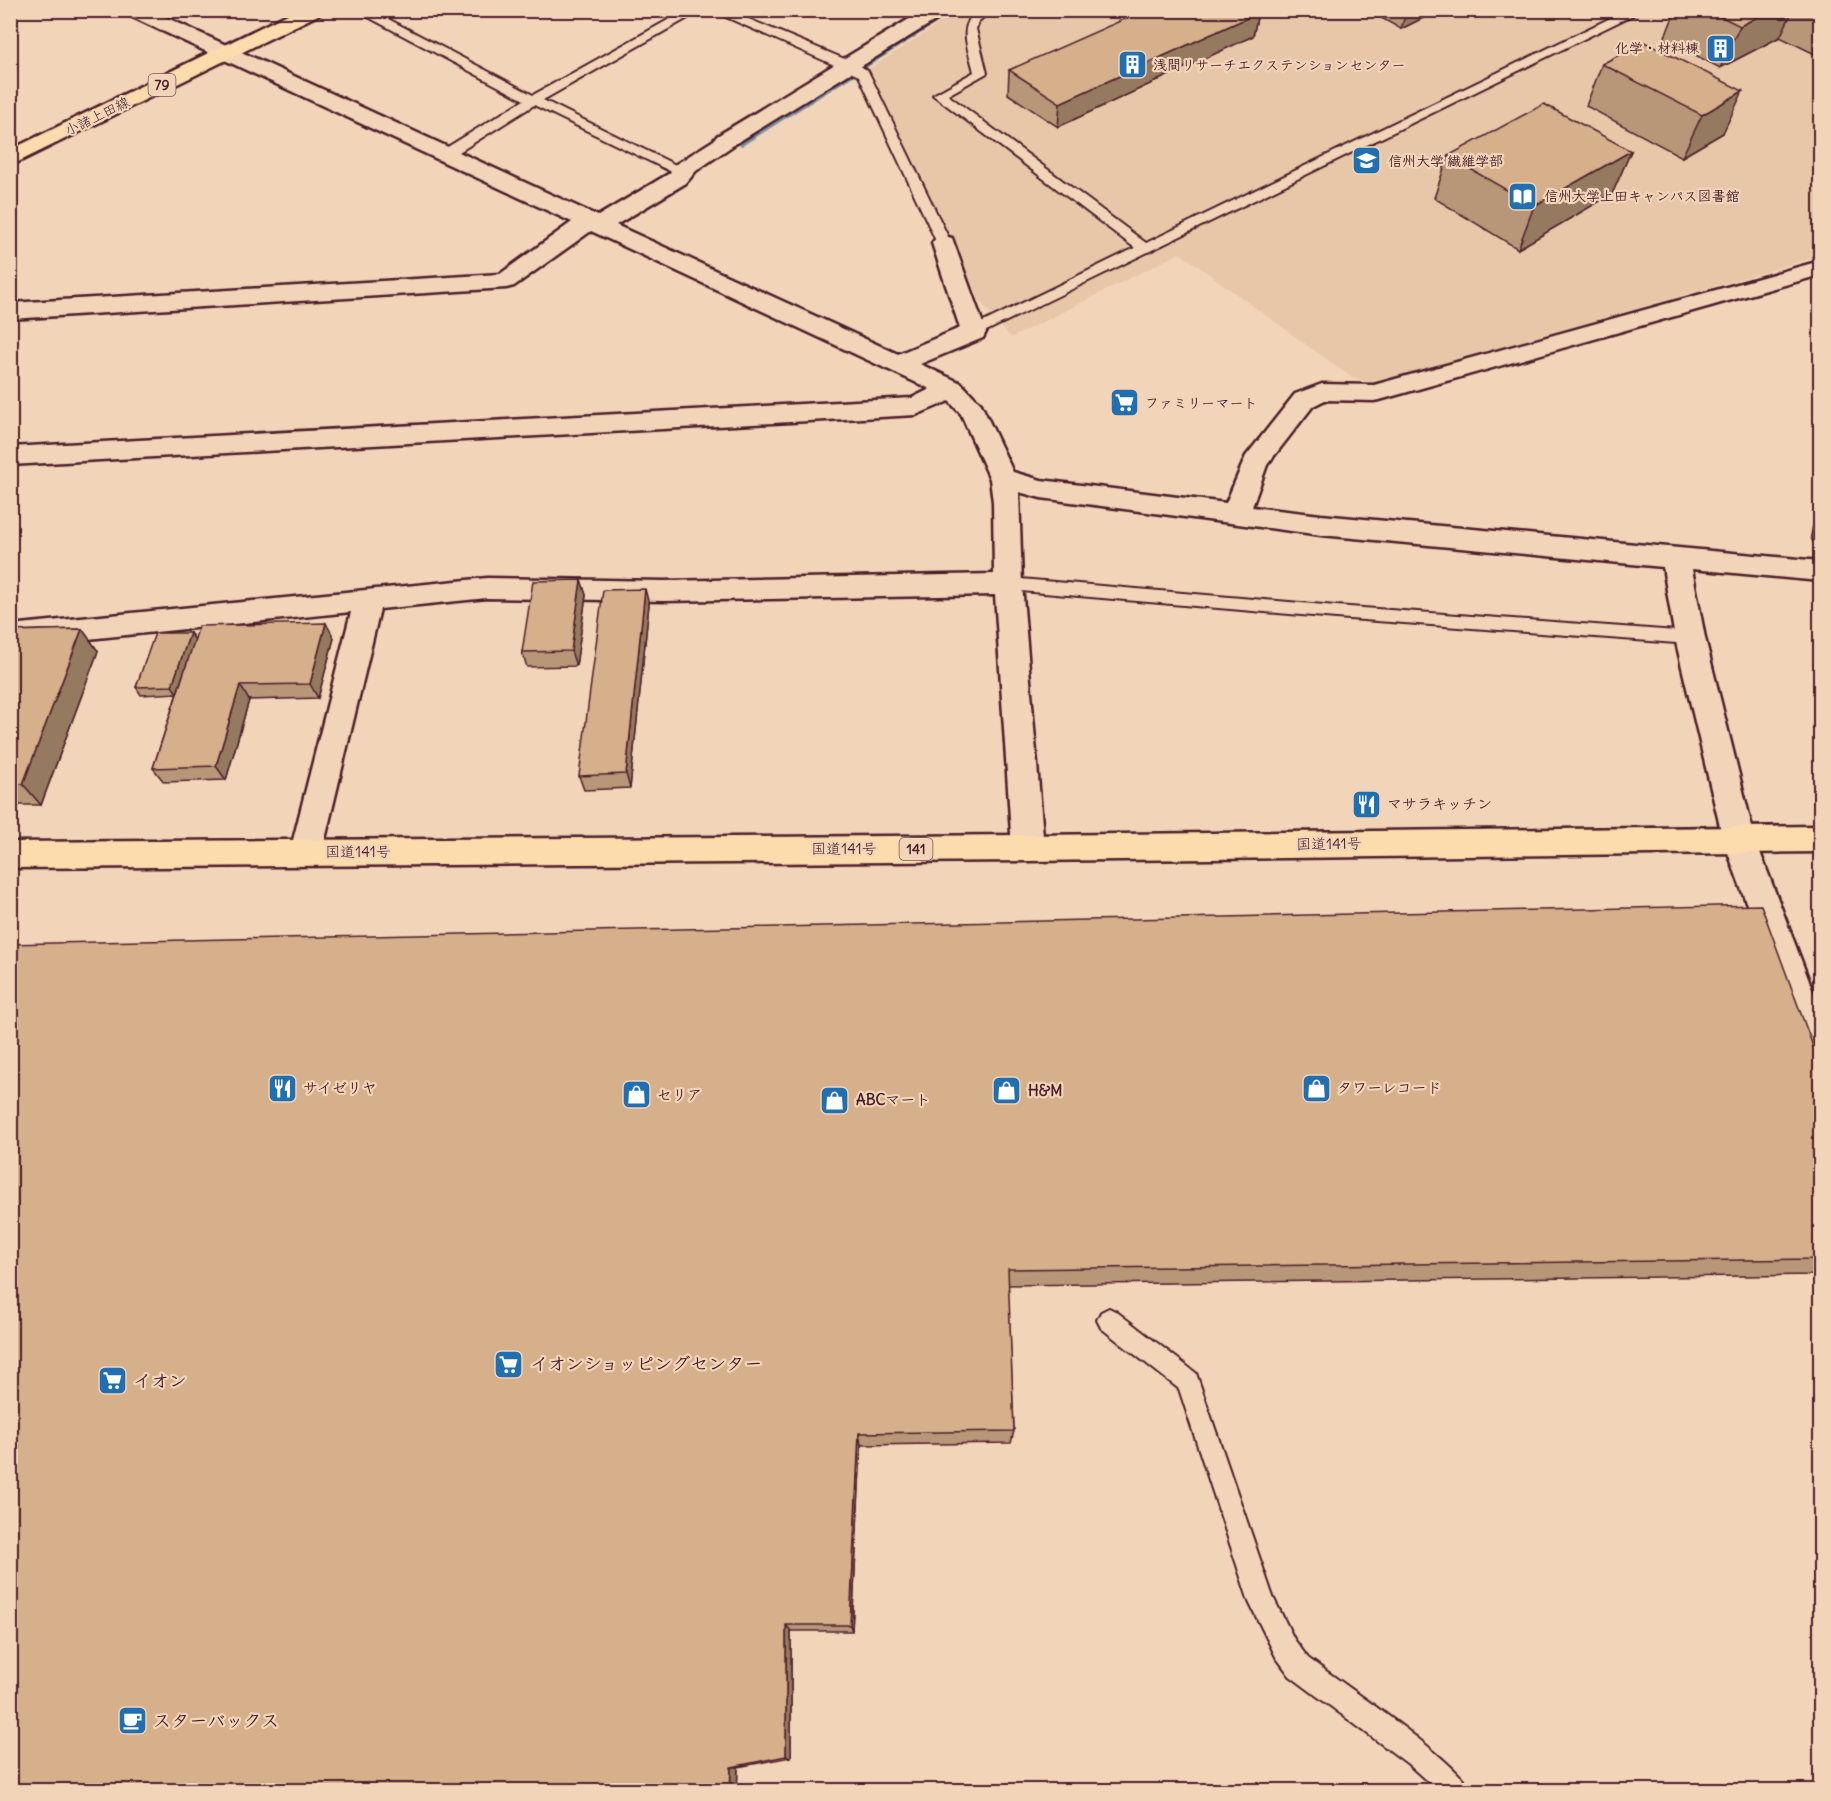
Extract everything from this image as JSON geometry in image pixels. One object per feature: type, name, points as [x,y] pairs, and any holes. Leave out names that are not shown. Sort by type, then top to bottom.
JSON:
[{"type":"main road","name":"小諸上田線","points":[[10,159],[313,10]]},
{"type":"main road","name":"国道141号","points":[[10,855],[1028,848],[1821,839]]},
{"type":"street","points":[[133,10],[952,389],[972,410],[1003,479],[1007,502],[1008,584],[1028,848]]},
{"type":"street","points":[[10,311],[506,281],[594,223],[678,178],[685,172],[681,171],[784,104],[855,69],[939,10]]},
{"type":"street","points":[[898,364],[974,332],[944,243]]},
{"type":"street","points":[[1236,514],[1255,462],[1304,400],[1322,392],[1374,393],[1821,268]]},
{"type":"street","points":[[10,456],[916,406],[952,389]]},
{"type":"street","points":[[1003,479],[1041,489],[1321,525],[1821,571]]},
{"type":"street","points":[[1676,559],[1690,638],[1739,839],[1821,1055]]},
{"type":"street","points":[[10,636],[487,588],[664,591],[1008,584]]},
{"type":"street","points":[[306,852],[365,616],[367,600]]},
{"type":"lane","points":[[361,10],[533,100],[681,171]]},
{"type":"lane","points":[[446,154],[533,100],[696,10]]},
{"type":"lane","points":[[716,10],[855,69],[868,79],[944,243]]},
{"type":"lane","points":[[986,10],[974,19],[970,29],[981,73],[939,94],[1145,249]]},
{"type":"lane","points":[[974,332],[1637,10]]},
{"type":"lane","points":[[1821,531],[1821,537]]},
{"type":"lane","points":[[1008,584],[1336,612],[1690,638]]},
{"type":"lane","points":[[1109,1320],[1188,1381],[1262,1602],[1284,1648],[1299,1667],[1417,1755],[1457,1791]]},
{"type":"shaded area","points":[[201,11],[265,11],[251,17],[222,20]]},
{"type":"shaded area","name":"信州大学 繊維学部","points":[[959,11],[1820,11],[1820,256],[1376,383],[1352,378],[1180,253],[1011,338],[980,301],[869,69]]},
{"type":"building","points":[[1145,10],[1254,10],[1258,13],[1060,103],[1009,70]]},
{"type":"building","points":[[1708,10],[1771,10],[1740,26]]},
{"type":"building","points":[[1644,42],[1743,91],[1702,115],[1602,64]]},
{"type":"building","points":[[1544,104],[1631,151],[1534,206],[1448,156]]},
{"type":"building","points":[[581,580],[571,651],[522,652],[533,581]]},
{"type":"building","points":[[645,589],[626,774],[579,776],[603,590]]},
{"type":"building","points":[[326,623],[310,684],[240,685],[216,766],[153,768],[199,626]]},
{"type":"building","points":[[82,629],[23,784],[10,785],[10,631]]},
{"type":"building","points":[[155,633],[190,633],[172,686],[136,687]]},
{"type":"building","name":"イオンショッピングセンター","points":[[1761,905],[1821,1068],[1821,1259],[1008,1269],[1014,1431],[859,1433],[850,1625],[786,1625],[786,1756],[731,1767],[730,1791],[10,1791],[10,944]]},
{"type":"waterway","points":[[738,144],[954,10]]},
{"type":"place","name":"化学・材料棟","points":[[1720,48]]},
{"type":"place","name":"浅間リサーチエクステンションセンター","points":[[1132,65]]},
{"type":"place","name":"信州大学 繊維学部","points":[[1367,161]]},
{"type":"place","name":"信州大学上田キャンパス図書館","points":[[1523,196]]},
{"type":"place","name":"ファミリーマート","points":[[1124,403]]},
{"type":"place","name":"マサラキッチン","points":[[1366,804]]},
{"type":"place","name":"サイゼリヤ","points":[[282,1088]]},
{"type":"place","name":"タワーレコード","points":[[1316,1088]]},
{"type":"place","name":"H&M","points":[[1007,1091]]},
{"type":"place","name":"セリア","points":[[636,1095]]},
{"type":"place","name":"ABCマート","points":[[835,1100]]},
{"type":"place","name":"イオンショッピングセンター","points":[[509,1364]]},
{"type":"place","name":"イオン","points":[[112,1381]]},
{"type":"place","name":"スターバックス","points":[[132,1721]]}]
